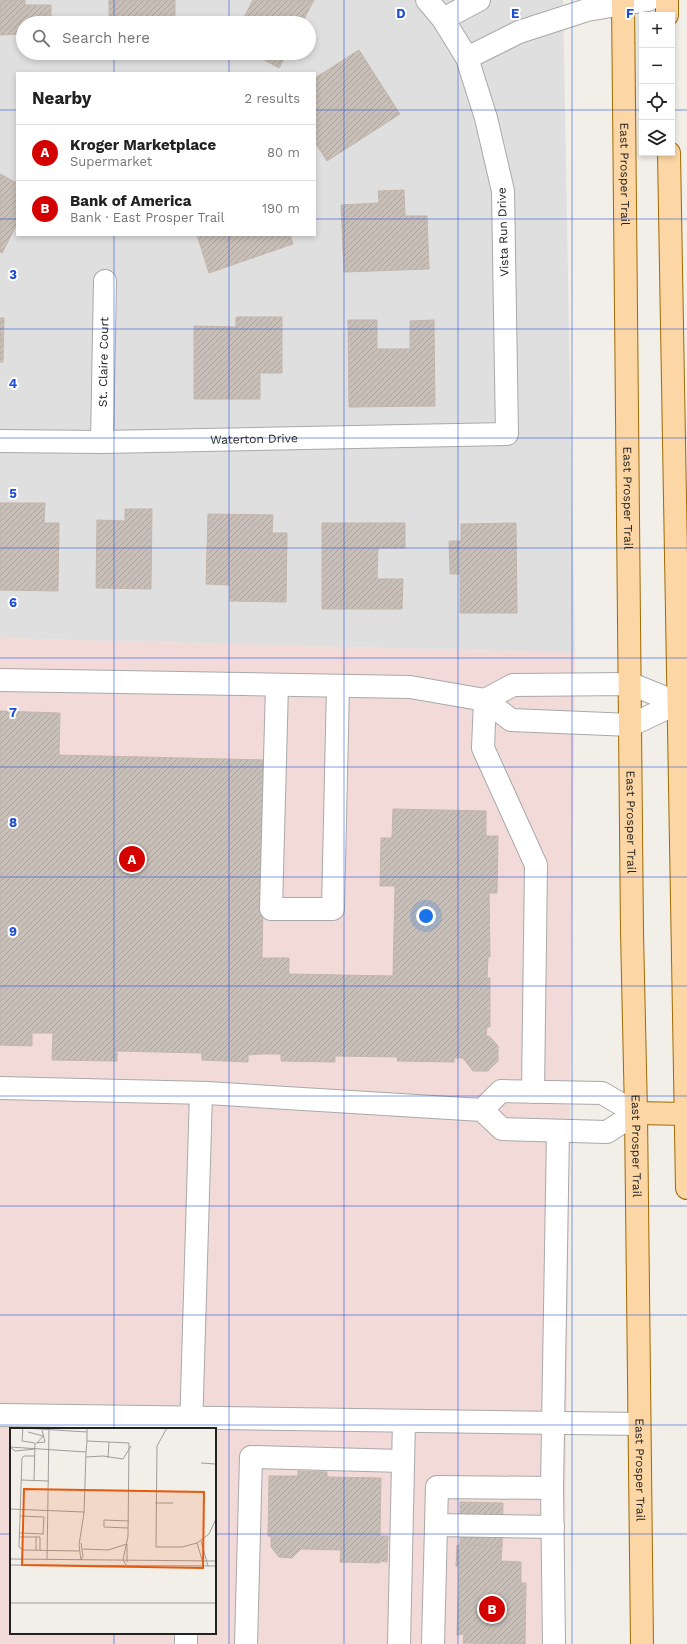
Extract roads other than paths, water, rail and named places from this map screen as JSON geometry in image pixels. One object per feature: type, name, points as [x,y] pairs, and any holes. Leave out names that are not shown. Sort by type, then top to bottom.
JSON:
[{"type":"main road","points":[[667,0],[667,12]]},
{"type":"main road","name":"East Prosper Trail","points":[[623,2],[631,684],[632,940],[636,1113],[642,1644]]},
{"type":"main road","points":[[669,156],[687,1188]]},
{"type":"main road","points":[[636,1113],[686,1114]]},
{"type":"street","name":"Vista Run Drive","points":[[427,0],[443,19],[467,58],[486,118],[503,191],[507,434]]},
{"type":"street","points":[[443,19],[479,0]]},
{"type":"street","points":[[467,58],[519,32],[587,10],[623,2],[648,0]]},
{"type":"street","name":"St. Claire Court","points":[[102,442],[105,282]]},
{"type":"street","name":"Waterton Drive","points":[[0,441],[102,442],[507,434]]},
{"type":"street","points":[[0,680],[410,687],[485,700],[511,720],[631,725],[678,703]]},
{"type":"street","points":[[485,700],[513,685],[631,684],[678,703]]},
{"type":"street","points":[[277,685],[271,909],[333,909],[338,686]]},
{"type":"street","points":[[485,700],[483,748],[536,865],[533,1092]]},
{"type":"street","points":[[0,1088],[201,1092],[482,1110],[502,1129],[607,1132],[636,1113],[602,1093],[501,1091],[482,1110]]},
{"type":"street","points":[[192,1423],[201,1092]]},
{"type":"street","points":[[554,1644],[552,1488],[558,1131]]},
{"type":"street","points":[[0,1415],[192,1423],[404,1421],[639,1424]]},
{"type":"street","points":[[398,1644],[404,1421]]},
{"type":"street","points":[[246,1644],[251,1457],[403,1461]]},
{"type":"street","points":[[433,1644],[437,1486],[552,1488]]},
{"type":"street","points":[[436,1525],[553,1527]]},
{"type":"place","name":"Kroger Marketplace","points":[[132,859]]},
{"type":"place","name":"Bank of America","points":[[492,1609]]}]
